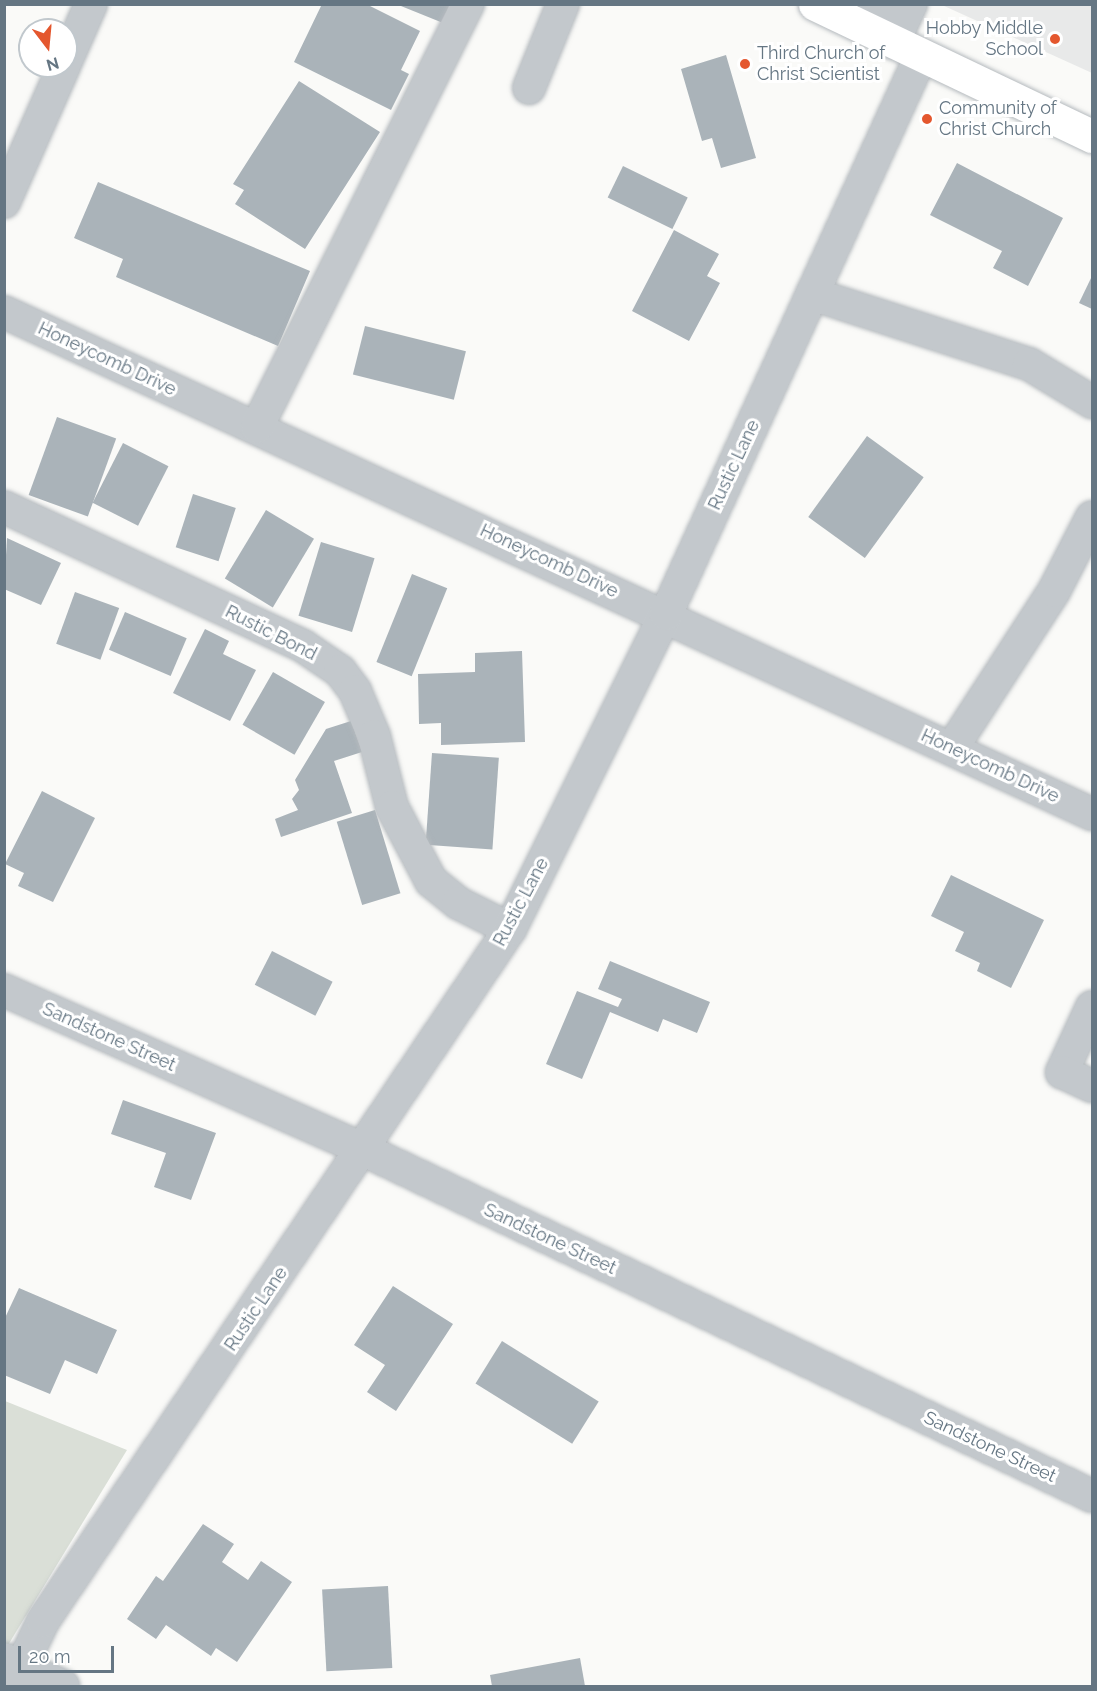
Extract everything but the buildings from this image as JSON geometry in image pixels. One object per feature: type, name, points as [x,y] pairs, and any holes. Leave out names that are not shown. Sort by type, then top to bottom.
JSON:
[{"type":"main road","points":[[815,4],[889,33],[1092,136]]},
{"type":"street","points":[[78,34],[91,4]]},
{"type":"street","points":[[257,427],[468,4]]},
{"type":"street","points":[[529,88],[563,4]]},
{"type":"street","name":"Rustic Lane","points":[[13,1671],[43,1621],[510,929],[666,614],[812,294],[889,33],[911,4]]},
{"type":"street","points":[[4,202],[59,78]]},
{"type":"street","points":[[812,294],[1029,364],[1092,402]]},
{"type":"street","name":"Honeycomb Drive","points":[[4,312],[666,614],[1092,814]]},
{"type":"street","name":"Rustic Bond","points":[[4,507],[303,646],[340,671],[355,691],[374,736],[392,807],[431,881],[458,903],[510,929]]},
{"type":"street","points":[[952,748],[1054,591],[1092,517]]},
{"type":"street","name":"Sandstone Street","points":[[4,990],[362,1149],[1092,1496]]},
{"type":"street","points":[[1092,1007],[1062,1072],[1092,1086]]},
{"type":"street","points":[[13,1671],[63,1686]]},
{"type":"shaded area","name":"Hobby Middle School","points":[[942,5],[1092,5],[1092,73]]},
{"type":"shaded area","points":[[5,1401],[127,1450],[5,1650]]},
{"type":"place","name":"Hobby Middle School","points":[[1055,39]]},
{"type":"place","name":"Third Church of Christ Scientist","points":[[745,64]]},
{"type":"place","name":"Community of Christ Church","points":[[927,119]]}]
